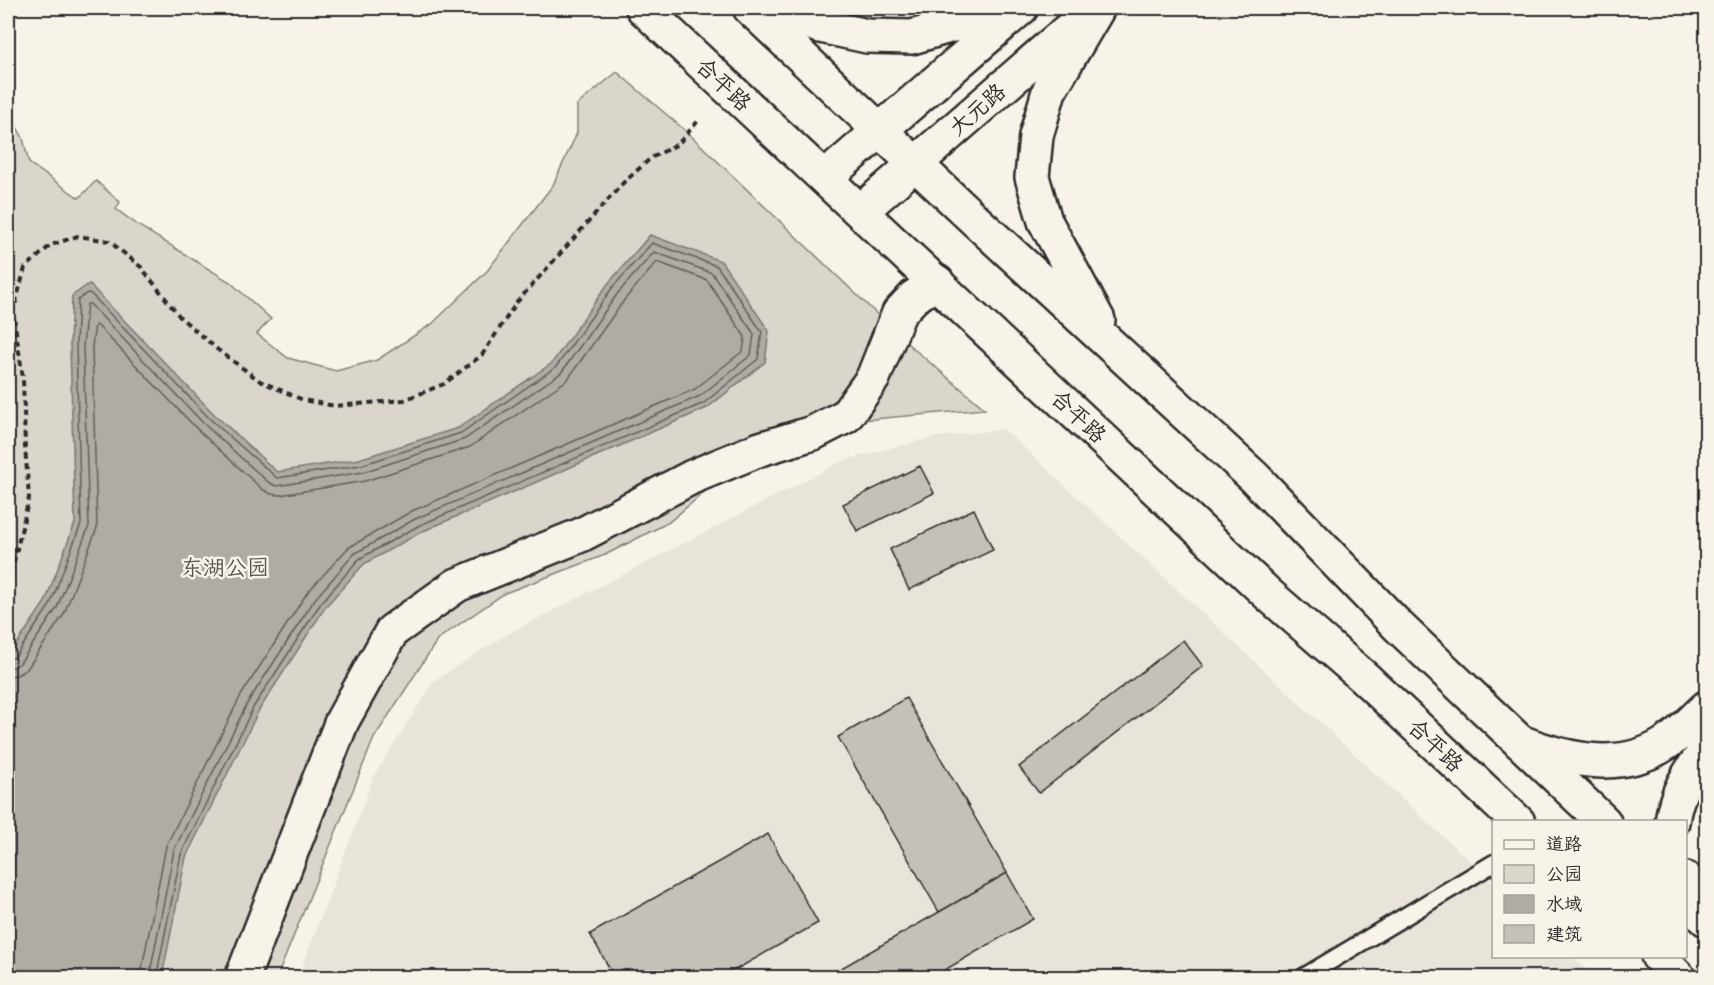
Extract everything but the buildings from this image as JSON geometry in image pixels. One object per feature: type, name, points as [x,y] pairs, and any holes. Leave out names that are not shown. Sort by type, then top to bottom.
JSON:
[{"type":"main road","name":"合平路","points":[[643,8],[1269,595],[1367,680],[1516,820]]},
{"type":"main road","points":[[750,8],[1254,477],[1399,627],[1602,820]]},
{"type":"main road","points":[[778,8],[816,25],[867,36],[912,37],[953,25],[994,8]]},
{"type":"main road","points":[[825,178],[1021,8]]},
{"type":"main road","points":[[1096,8],[1049,91],[1036,136],[1032,177],[1045,221],[1068,268],[1112,345]]},
{"type":"main road","name":"大元路","points":[[861,211],[1096,8]]},
{"type":"main road","points":[[242,978],[342,721],[392,631],[457,585],[581,535],[692,477],[760,449],[813,433],[846,416],[873,378],[899,313],[914,297],[937,282]]},
{"type":"main road","points":[[1520,742],[1570,758],[1621,761],[1644,755],[1671,740],[1707,708]]},
{"type":"main road","points":[[1672,820],[1675,799],[1696,764],[1707,751]]},
{"type":"main road","points":[[1687,881],[1694,898],[1707,917]]},
{"type":"main road","points":[[1687,900],[1707,917]]},
{"type":"main road","points":[[1659,958],[1679,978]]},
{"type":"lane","points":[[1302,978],[1492,864]]},
{"type":"path","points":[[8,583],[30,498],[25,446],[23,378],[13,312],[25,268],[51,245],[78,236],[109,241],[141,267],[180,317],[218,350],[260,381],[303,400],[335,406],[404,400],[444,384],[482,355],[517,302],[623,183],[651,158],[678,144],[698,121]]},
{"type":"shaded area","points":[[1004,429],[1492,882],[1492,958],[1574,958],[1595,977],[298,978],[374,776],[434,681],[504,636],[845,460],[931,438]]},
{"type":"green space","name":"东湖公园","points":[[617,72],[688,133],[908,344],[985,409],[862,420],[720,479],[669,522],[605,555],[505,593],[438,639],[374,738],[277,977],[8,977],[8,101],[12,118],[23,138],[29,163],[79,198],[96,181],[120,202],[116,209],[139,226],[230,282],[271,319],[257,334],[288,358],[336,371],[377,360],[432,324],[487,271],[553,185],[577,133],[577,105]]},
{"type":"water","points":[[650,235],[721,261],[769,331],[765,362],[707,408],[421,532],[364,564],[326,606],[259,710],[186,857],[162,977],[8,977],[8,657],[45,602],[75,523],[70,345],[72,296],[89,284],[215,415],[277,472],[359,459],[458,428],[552,363],[607,285]]}]
